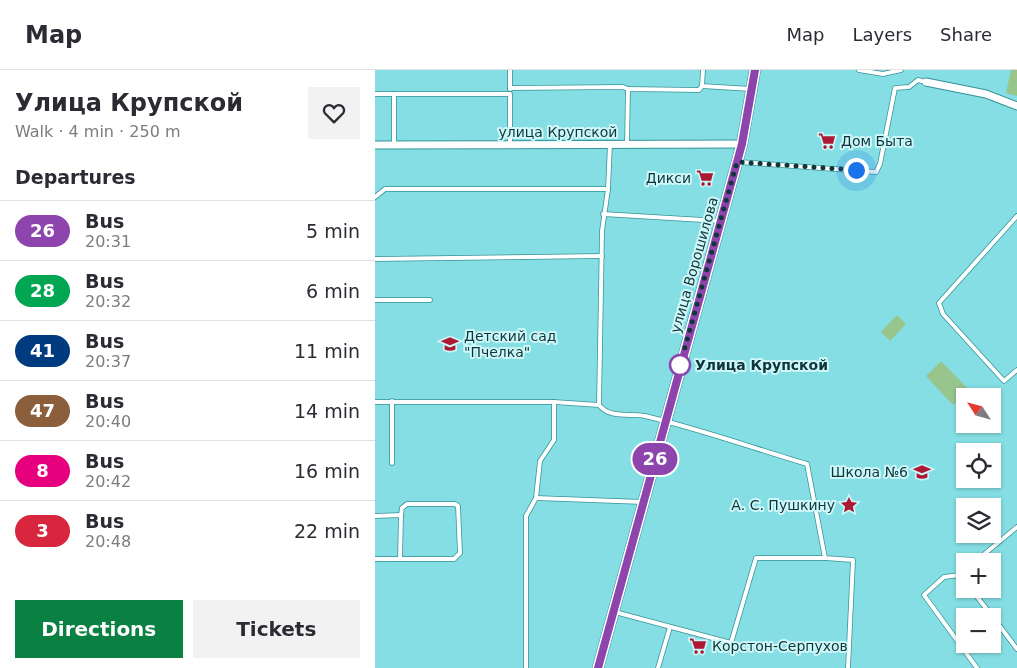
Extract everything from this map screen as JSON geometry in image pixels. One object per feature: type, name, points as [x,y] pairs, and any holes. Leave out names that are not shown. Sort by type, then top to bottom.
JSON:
[{"type":"main road","name":"улица Ворошилова","points":[[597,668],[742,144],[755,70]]},
{"type":"street","points":[[926,82],[986,94],[1017,106]]},
{"type":"street","name":"улица Крупской","points":[[375,145],[742,144]]},
{"type":"lane","points":[[510,70],[510,144]]},
{"type":"lane","points":[[510,88],[623,87],[628,89],[699,90],[702,86],[703,70]]},
{"type":"lane","points":[[859,70],[883,74],[901,70]]},
{"type":"lane","points":[[737,162],[876,172],[880,164],[895,88],[909,87],[918,80],[926,82]]},
{"type":"lane","points":[[702,86],[753,90]]},
{"type":"lane","points":[[627,144],[628,89]]},
{"type":"lane","points":[[375,94],[510,94]]},
{"type":"lane","points":[[394,94],[394,145]]},
{"type":"lane","points":[[599,405],[603,214],[608,189],[610,144]]},
{"type":"lane","points":[[375,196],[385,189],[608,189]]},
{"type":"lane","points":[[603,214],[720,221]]},
{"type":"lane","points":[[1017,216],[939,303],[943,314],[1004,381],[1017,370]]},
{"type":"lane","points":[[375,259],[602,256]]},
{"type":"lane","points":[[375,300],[430,300]]},
{"type":"lane","points":[[392,401],[392,463]]},
{"type":"lane","points":[[375,402],[555,402],[599,405],[610,414],[639,415],[665,421],[807,464],[825,558]]},
{"type":"lane","points":[[526,668],[526,516],[536,498],[540,461],[554,440],[555,402]]},
{"type":"lane","points":[[536,498],[643,502]]},
{"type":"lane","points":[[375,559],[400,560],[454,559],[460,552],[458,506],[455,504],[407,504],[402,508],[400,560]]},
{"type":"lane","points":[[375,516],[401,515]]},
{"type":"lane","points":[[986,553],[1017,527]]},
{"type":"lane","points":[[613,612],[731,643],[756,558],[853,560],[849,668]]},
{"type":"lane","points":[[956,576],[944,577],[924,595],[977,668]]},
{"type":"lane","points":[[978,598],[986,608]]},
{"type":"lane","points":[[658,668],[670,627]]},
{"type":"lane","points":[[1001,628],[1017,649]]},
{"type":"green space","points":[[1011,70],[1017,70],[1017,96],[1006,93]]},
{"type":"green space","points":[[897,315],[906,324],[890,341],[881,332]]},
{"type":"green space","points":[[941,361],[967,388],[956,388],[956,402],[953,405],[926,376]]},
{"type":"bus line","name":"26","points":[[598,668],[742,144],[755,70]]},
{"type":"place","name":"Дом Быта","points":[[827,141]]},
{"type":"place","name":"Дикси","points":[[705,178]]},
{"type":"place","name":"Детский сад \"Пчелка\"","points":[[450,344]]},
{"type":"place","name":"Улица Крупской","points":[[680,365]]},
{"type":"place","name":"Школа №6","points":[[922,472]]},
{"type":"place","name":"А. С. Пушкину","points":[[849,505]]},
{"type":"place","name":"Корстон-Серпухов","points":[[698,646]]},
{"type":"route","points":[[680,365],[737,162],[856,170]]}]
